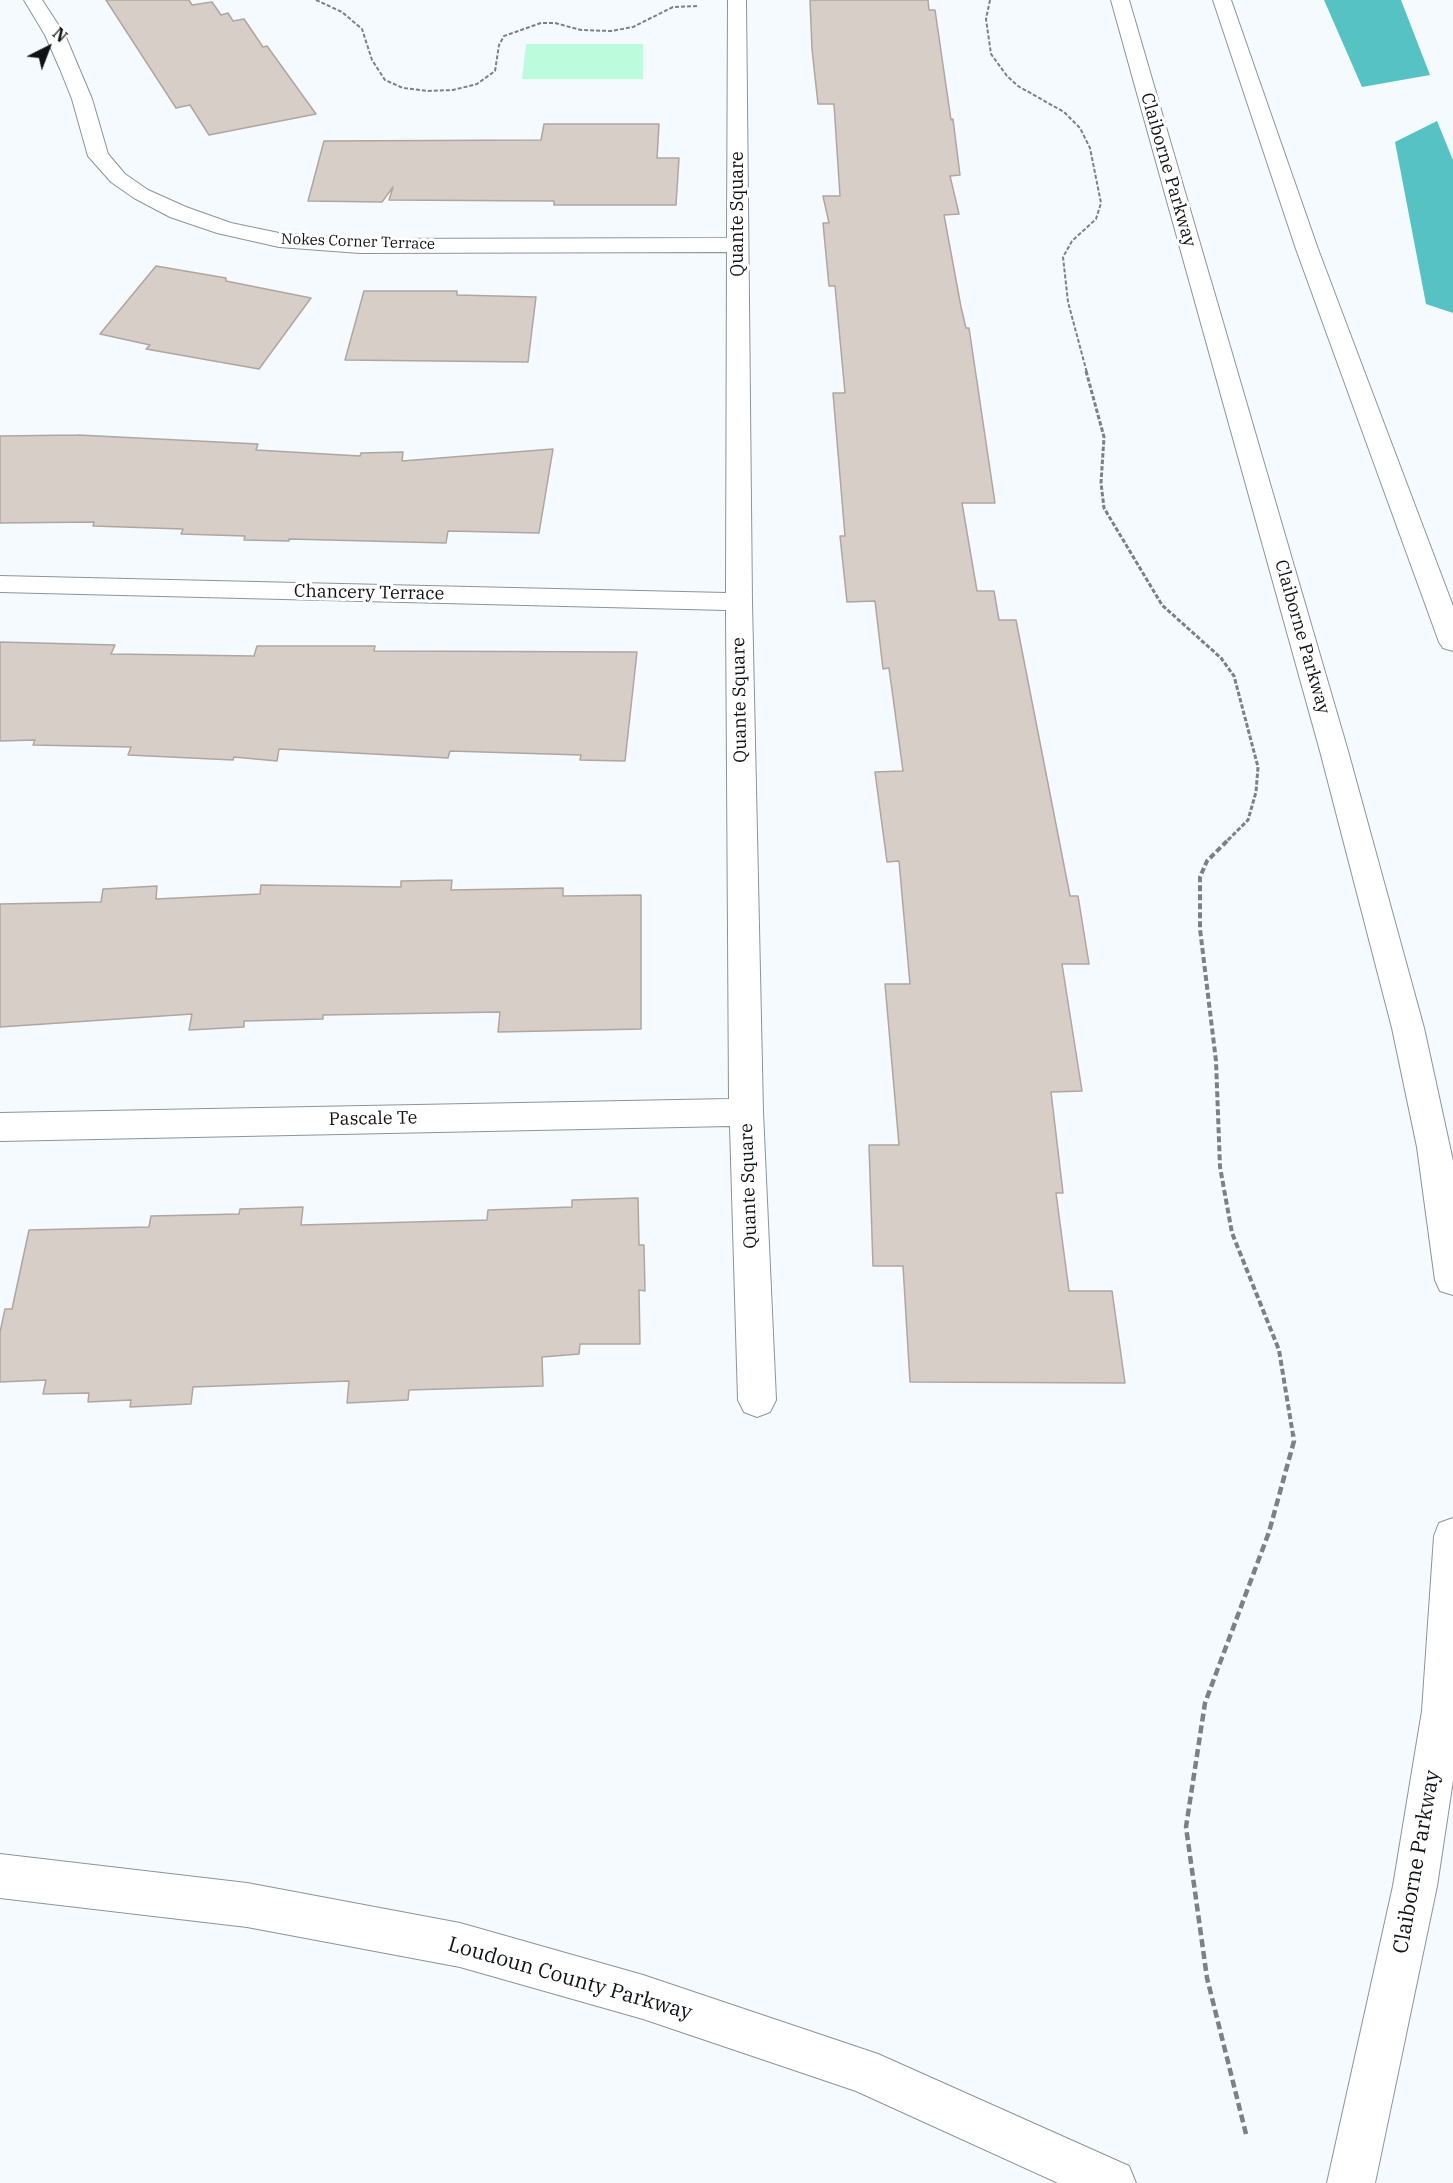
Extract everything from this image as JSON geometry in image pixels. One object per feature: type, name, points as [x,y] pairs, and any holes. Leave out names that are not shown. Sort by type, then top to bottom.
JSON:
[{"type":"street","name":"Nokes Corner Terrace","points":[[33,0],[55,35],[70,69],[82,99],[98,156],[118,178],[141,194],[178,212],[225,228],[279,240],[360,246],[738,245]]},
{"type":"street","name":"Claiborne Parkway","points":[[1120,0],[1335,751],[1408,1028],[1434,1147],[1453,1280]]},
{"type":"street","points":[[1222,0],[1307,249],[1453,642]]},
{"type":"street","name":"Quante Square","points":[[737,3],[739,602],[746,1112],[757,1400]]},
{"type":"street","name":"Chancery Terrace","points":[[0,584],[739,602]]},
{"type":"street","name":"Pascale Te","points":[[0,1127],[746,1112]]},
{"type":"street","name":"Claiborne Parkway","points":[[1351,2183],[1415,1886],[1443,1711],[1453,1536]]},
{"type":"street","name":"Loudoun County Parkway","points":[[0,1876],[247,1905],[472,1948],[643,1997],[862,2070],[1112,2183]]},
{"type":"path","points":[[316,0],[342,12],[362,28],[372,60],[385,80],[403,88],[428,91],[453,90],[477,84],[495,71],[499,45],[504,36],[541,23],[555,23],[581,30],[611,31],[633,27],[673,7],[737,3]]},
{"type":"path","points":[[990,0],[986,19],[991,54],[1007,76],[1018,86],[1064,112],[1080,128],[1090,148],[1101,203],[1096,219],[1072,241],[1062,257],[1068,302],[1104,437],[1101,495],[1104,508],[1162,605],[1221,658],[1234,676],[1258,767],[1256,792],[1248,820],[1207,861],[1200,877],[1200,929],[1216,1061],[1220,1167],[1232,1233],[1279,1350],[1294,1441],[1269,1532],[1205,1703],[1186,1827],[1207,1978],[1246,2134]]},
{"type":"green space","points":[[526,44],[643,44],[643,79],[522,79]]},
{"type":"water","points":[[1324,0],[1401,0],[1430,75],[1362,87]]},
{"type":"water","points":[[1437,121],[1453,160],[1453,313],[1426,304],[1395,142]]},
{"type":"building","points":[[106,0],[189,0],[192,5],[212,2],[221,15],[228,13],[233,21],[244,19],[263,47],[267,46],[316,114],[209,135],[190,105],[176,108]]},
{"type":"building","points":[[810,0],[928,0],[929,10],[935,10],[960,175],[950,176],[959,214],[944,215],[961,307],[966,328],[969,328],[995,503],[962,503],[977,591],[994,591],[999,620],[1016,620],[1070,896],[1078,896],[1089,964],[1062,964],[1082,1091],[1051,1092],[1063,1193],[1056,1193],[1069,1291],[1112,1291],[1125,1383],[910,1382],[903,1266],[873,1266],[869,1145],[899,1145],[885,984],[910,984],[899,861],[887,862],[875,772],[903,771],[889,668],[883,669],[875,601],[847,602],[840,536],[845,536],[833,393],[845,393],[835,286],[829,286],[823,223],[829,223],[823,196],[840,196],[834,104],[818,104]]},
{"type":"building","points":[[544,124],[659,124],[657,158],[679,158],[676,205],[554,205],[554,201],[389,200],[393,187],[382,202],[308,201],[324,141],[541,140]]},
{"type":"building","points":[[156,266],[226,278],[226,281],[311,298],[259,369],[146,349],[150,345],[100,334]]},
{"type":"building","points":[[364,291],[457,291],[457,295],[536,297],[528,362],[345,360]]},
{"type":"building","points":[[78,435],[258,444],[256,450],[360,456],[361,453],[403,452],[402,461],[553,449],[539,533],[448,531],[446,543],[289,539],[289,541],[244,540],[245,536],[181,534],[183,529],[93,526],[94,522],[0,523],[0,436]]},
{"type":"building","points":[[0,642],[115,645],[111,654],[254,656],[257,646],[375,646],[374,651],[637,652],[625,761],[580,760],[581,755],[450,751],[448,758],[279,749],[277,761],[234,757],[233,760],[128,755],[131,747],[33,745],[35,740],[0,741]]},
{"type":"building","points":[[452,880],[451,890],[563,888],[563,896],[641,895],[641,1029],[498,1032],[500,1012],[323,1015],[323,1019],[244,1021],[244,1027],[189,1030],[192,1014],[0,1027],[0,904],[101,902],[103,889],[157,886],[156,899],[260,894],[261,885],[401,887],[401,881]]},
{"type":"building","points":[[638,1198],[639,1245],[644,1245],[645,1291],[639,1290],[640,1344],[580,1344],[579,1354],[542,1357],[543,1386],[409,1390],[408,1400],[347,1403],[349,1381],[193,1387],[191,1404],[130,1407],[131,1400],[88,1402],[89,1393],[43,1394],[46,1380],[0,1382],[0,1332],[5,1309],[12,1309],[29,1230],[149,1227],[151,1216],[239,1214],[240,1209],[303,1207],[301,1225],[487,1220],[488,1210],[572,1207],[572,1200]]}]
